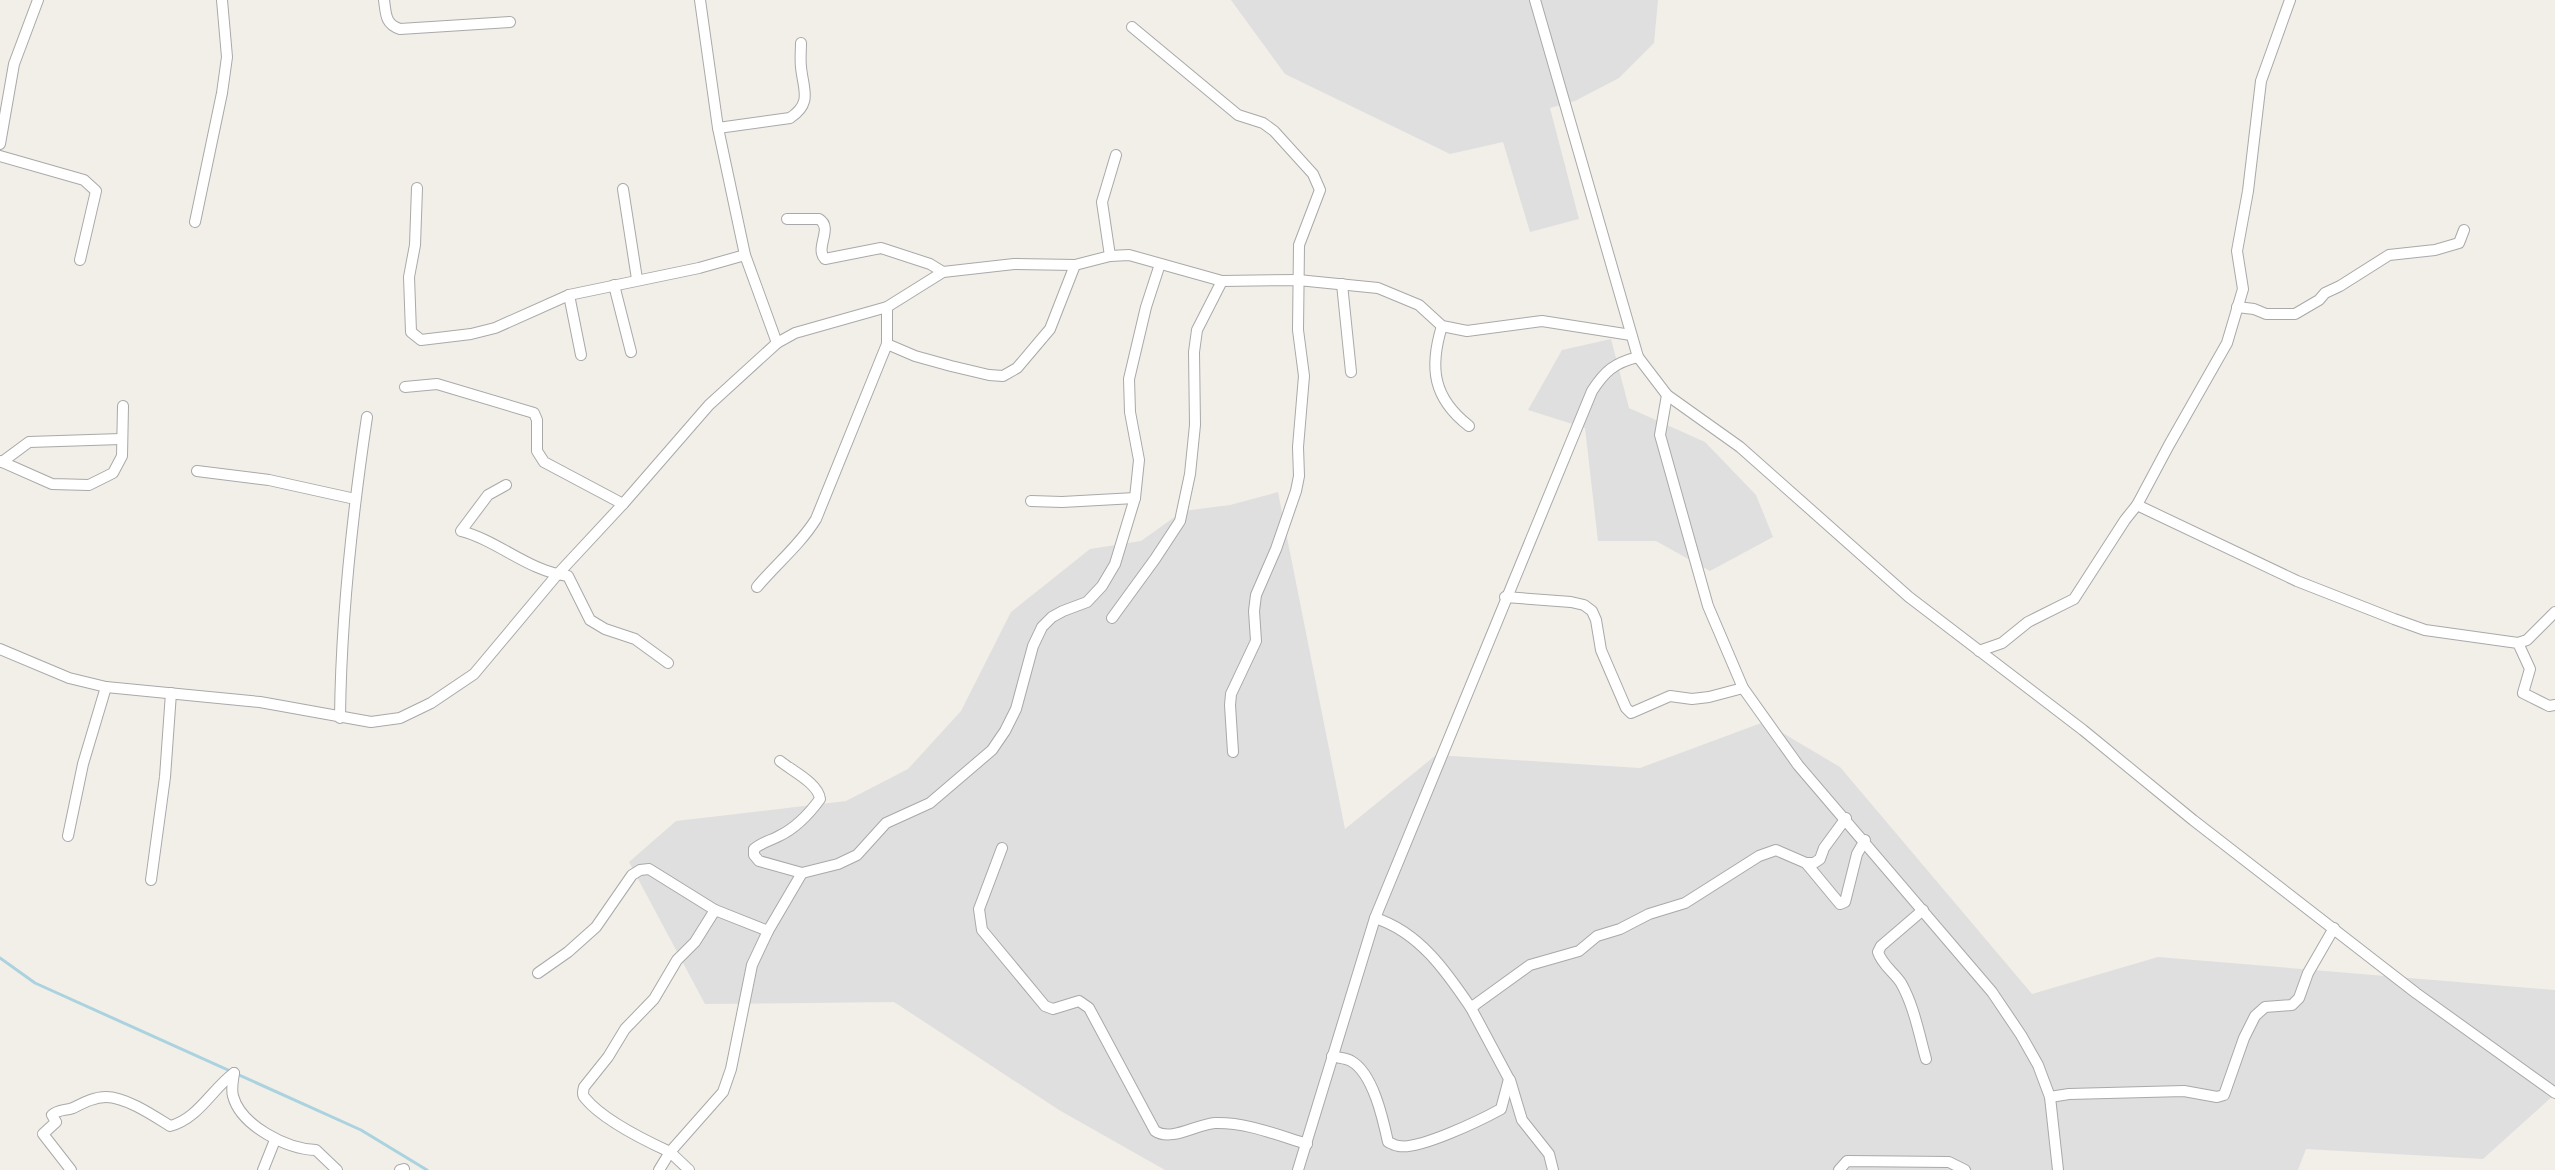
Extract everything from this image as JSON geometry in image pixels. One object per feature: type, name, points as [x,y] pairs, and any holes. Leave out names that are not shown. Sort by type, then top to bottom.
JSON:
[{"type":"street","points":[[0,144],[14,64],[38,0]]},
{"type":"street","points":[[195,222],[222,93],[227,57],[222,0]]},
{"type":"street","points":[[384,0],[387,20],[391,26],[400,29],[510,22]]},
{"type":"street","points":[[700,0],[718,128],[745,255],[777,343]]},
{"type":"street","points":[[1536,0],[1638,357],[1667,395],[1740,447],[1909,597],[2334,928],[2475,1036],[2555,1093]]},
{"type":"street","points":[[1979,651],[2002,643],[2028,622],[2074,599],[2125,520],[2137,505],[2227,343],[2242,289],[2237,251],[2248,190],[2261,81],[2290,0]]},
{"type":"street","points":[[1132,27],[1238,115],[1263,123],[1274,131],[1313,174],[1320,190],[1300,237],[1298,330],[1304,376],[1299,476],[1296,491],[1276,549],[1256,595],[1254,611],[1256,641],[1231,694],[1233,752]]},
{"type":"street","points":[[718,128],[790,118],[800,112],[804,104],[805,90],[801,67],[801,43]]},
{"type":"street","points":[[1110,256],[1102,202],[1116,155]]},
{"type":"street","points":[[0,156],[84,180],[96,190],[95,203],[85,230],[80,260]]},
{"type":"street","points":[[417,188],[415,245],[409,277],[411,332],[421,340],[471,334],[495,328],[569,294],[699,268],[745,255]]},
{"type":"street","points":[[623,189],[637,279]]},
{"type":"street","points":[[787,219],[819,219],[823,222],[825,226],[821,252],[825,259],[881,248],[930,264],[943,272]]},
{"type":"street","points":[[2237,308],[2254,309],[2266,314],[2294,314],[2384,258],[2397,254],[2435,250],[2458,243],[2464,230]]},
{"type":"street","points":[[0,649],[69,678],[106,687],[260,702],[340,718],[371,722],[400,718],[431,703],[474,674],[557,574],[623,504],[710,405],[777,343],[795,333],[887,308],[943,272],[1014,264],[1075,265],[1110,256],[1129,255],[1222,280],[1298,280],[1378,288],[1419,305],[1442,326],[1467,331],[1542,321],[1631,335]]},
{"type":"street","points":[[780,761],[811,785],[818,792],[820,799],[807,816],[779,836],[761,843],[754,849],[754,855],[759,861],[802,873],[838,864],[857,855],[886,822],[930,803],[992,750],[1005,731],[1016,709],[1033,646],[1042,627],[1052,617],[1062,611],[1087,602],[1102,586],[1115,564],[1135,498],[1139,460],[1130,412],[1129,380],[1146,307],[1160,264]]},
{"type":"street","points":[[887,344],[915,356],[951,366],[989,375],[1003,376],[1016,368],[1050,329],[1075,265]]},
{"type":"street","points":[[1112,618],[1156,559],[1180,521],[1190,474],[1195,425],[1194,352],[1197,330],[1222,280]]},
{"type":"street","points":[[1342,284],[1351,372]]},
{"type":"street","points":[[614,285],[631,352]]},
{"type":"street","points":[[569,294],[581,355]]},
{"type":"street","points":[[757,587],[782,558],[806,536],[816,519],[887,344],[887,308]]},
{"type":"street","points":[[1442,326],[1434,364],[1438,387],[1452,413],[1469,426]]},
{"type":"street","points":[[1298,1170],[1375,918],[1506,597],[1592,392],[1605,372],[1623,361],[1638,357]]},
{"type":"street","points":[[405,387],[437,384],[534,413],[538,420],[537,451],[544,462],[623,504]]},
{"type":"street","points":[[1667,395],[1660,435],[1708,606],[1743,688],[1798,765],[1846,818],[1992,992],[2022,1035],[2038,1065],[2050,1097],[2058,1170]]},
{"type":"street","points":[[1,462],[52,484],[90,485],[113,473],[122,456],[123,406]]},
{"type":"street","points":[[340,718],[341,656],[355,499],[367,417]]},
{"type":"street","points":[[1,462],[29,442],[121,439]]},
{"type":"street","points":[[197,471],[269,480],[355,499]]},
{"type":"street","points":[[506,485],[488,495],[461,530],[481,536],[516,557],[550,573],[568,576],[590,620],[605,629],[635,638],[668,663]]},
{"type":"street","points":[[1031,501],[1062,502],[1135,498]]},
{"type":"street","points":[[2137,505],[2297,581],[2425,630],[2518,643],[2527,640],[2555,612]]},
{"type":"street","points":[[1506,597],[1571,602],[1584,605],[1592,611],[1596,620],[1601,650],[1626,708],[1631,713],[1670,696],[1692,699],[1709,698],[1743,688]]},
{"type":"street","points":[[2518,643],[2530,669],[2523,693],[2549,706],[2555,705]]},
{"type":"street","points":[[68,836],[83,764],[106,687]]},
{"type":"street","points":[[151,880],[165,777],[171,693]]},
{"type":"street","points":[[1806,864],[1820,859],[1824,848],[1846,818]]},
{"type":"street","points":[[1472,1008],[1530,965],[1579,950],[1597,936],[1620,929],[1648,914],[1685,903],[1759,856],[1776,850],[1806,864],[1840,904],[1845,902],[1857,854],[1864,840]]},
{"type":"street","points":[[1002,848],[980,909],[983,935],[1045,1006],[1053,1008],[1079,1001],[1089,1008],[1154,1131],[1164,1135],[1214,1123],[1241,1125],[1307,1144]]},
{"type":"street","points":[[538,973],[568,952],[596,928],[632,875],[640,870],[649,869],[715,910],[768,931]]},
{"type":"street","points":[[658,1170],[670,1152],[723,1092],[731,1069],[752,965],[768,931],[802,873]]},
{"type":"street","points":[[689,1170],[670,1152],[641,1138],[603,1113],[584,1098],[582,1093],[626,1029],[654,999],[677,960],[695,942],[715,910]]},
{"type":"street","points":[[1923,910],[1881,946],[1878,952],[1880,960],[1901,983],[1914,1014],[1926,1059]]},
{"type":"street","points":[[1375,918],[1390,923],[1407,934],[1438,961],[1472,1008],[1509,1079],[1522,1120],[1549,1154],[1552,1170]]},
{"type":"street","points":[[2050,1097],[2069,1094],[2184,1091],[2217,1097],[2224,1094],[2244,1038],[2255,1016],[2265,1007],[2292,1005],[2300,998],[2308,973],[2334,928]]},
{"type":"street","points":[[1332,1056],[1352,1061],[1362,1072],[1373,1091],[1388,1142],[1399,1147],[1423,1142],[1481,1120],[1500,1109],[1509,1079]]},
{"type":"street","points":[[71,1170],[43,1134],[56,1122],[52,1115],[58,1110],[71,1109],[85,1101],[106,1097],[142,1109],[170,1126],[184,1123],[222,1081],[234,1073],[232,1094],[240,1112],[275,1140],[302,1150],[316,1150],[337,1170]]},
{"type":"street","points":[[263,1170],[275,1140]]},
{"type":"street","points":[[1840,1170],[1847,1161],[1867,1160],[1949,1162],[1965,1170]]},
{"type":"shaded area","points":[[1231,0],[1658,0],[1654,43],[1619,78],[1575,101],[1550,108],[1579,219],[1530,232],[1503,142],[1450,154],[1285,74]]},
{"type":"shaded area","points":[[1611,339],[1629,408],[1705,442],[1756,495],[1773,537],[1710,571],[1656,541],[1598,541],[1585,428],[1528,410],[1562,350]]},
{"type":"shaded area","points":[[1278,492],[1345,829],[1436,755],[1640,768],[1764,722],[1840,767],[2032,994],[2158,957],[2555,990],[2555,1094],[2483,1159],[2306,1149],[2298,1170],[1165,1170],[1059,1110],[894,1002],[705,1004],[629,862],[676,821],[846,801],[908,769],[961,711],[1011,612],[1090,549],[1141,541],[1183,511],[1230,505]]},
{"type":"waterway","points":[[0,958],[35,983],[361,1130],[427,1170]]}]
